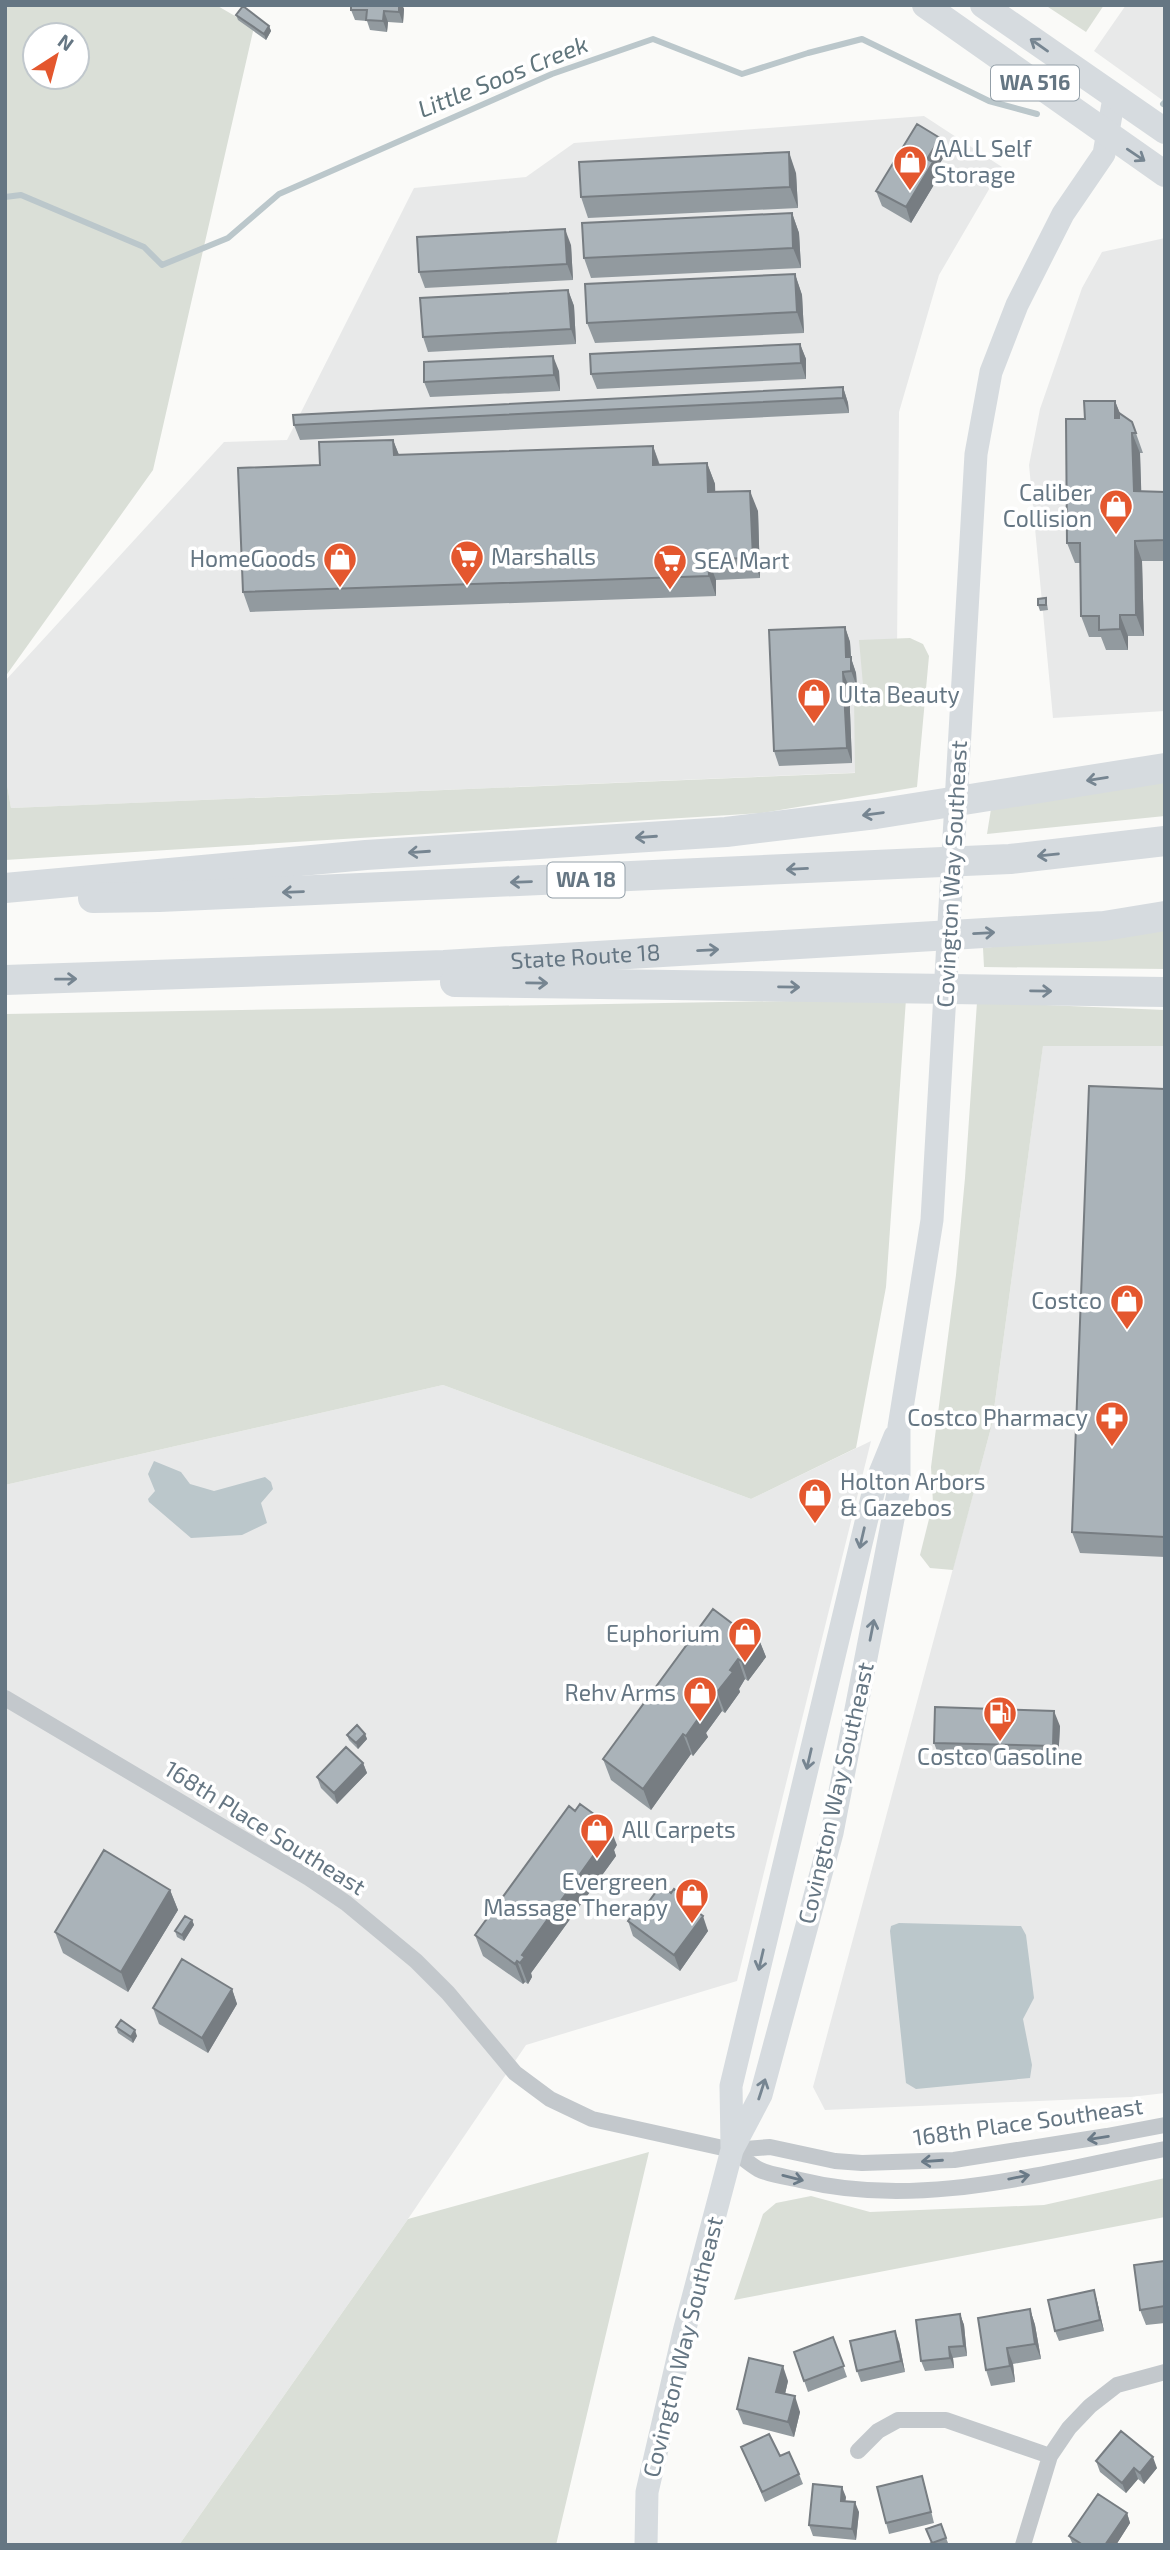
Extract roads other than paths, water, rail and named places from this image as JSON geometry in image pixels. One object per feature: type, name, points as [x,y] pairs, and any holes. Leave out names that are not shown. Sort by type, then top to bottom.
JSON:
[{"type":"highway","points":[[5,888],[366,855],[726,832],[889,812],[1165,768]]},
{"type":"highway","name":"WA 18","points":[[5,899],[200,896],[1010,859],[1165,841]]},
{"type":"highway","name":"State Route 18","points":[[5,980],[126,978],[458,964],[1091,927],[1165,916]]},
{"type":"highway","points":[[126,978],[1165,992]]},
{"type":"main road","name":"WA 516","points":[[925,5],[1165,174]]},
{"type":"main road","name":"WA 516","points":[[983,5],[1165,131]]},
{"type":"street","name":"Covington Way Southeast","points":[[646,2545],[647,2492],[684,2332],[732,2150],[761,2095],[832,1833],[899,1488],[899,1427],[932,1220],[976,454],[991,373],[1017,305],[1041,255],[1063,214],[1104,154],[1115,98]]},
{"type":"street","name":"Covington Way Southeast","points":[[732,2150],[731,2086],[875,1485],[899,1427]]},
{"type":"street","points":[[826,1690],[835,1690],[845,1699],[831,1768],[832,1833]]},
{"type":"street","name":"168th Place Southeast","points":[[5,1698],[309,1878],[346,1903],[415,1961],[448,1993],[508,2066],[550,2099],[593,2119],[732,2150],[770,2147],[835,2161],[915,2162],[954,2160],[1165,2125]]},
{"type":"street","name":"168th Place Southeast","points":[[732,2150],[760,2170],[817,2184],[893,2191],[968,2187],[1165,2149]]},
{"type":"street","points":[[1023,2545],[1050,2456],[1069,2428],[1090,2406],[1117,2385],[1165,2372]]},
{"type":"street","points":[[858,2451],[878,2431],[898,2420],[946,2420],[1050,2456]]},
{"type":"waterway","name":"Little Soos Creek","points":[[5,197],[21,195],[144,247],[162,265],[228,238],[279,194],[552,74],[653,39],[742,74],[862,39],[989,101],[1037,114]]},
{"type":"place","name":"AALL Self Storage","points":[[910,192]]},
{"type":"place","name":"Caliber Collision","points":[[1116,536]]},
{"type":"place","name":"Marshalls","points":[[467,587]]},
{"type":"place","name":"HomeGoods","points":[[340,589]]},
{"type":"place","name":"SEA Mart","points":[[670,591]]},
{"type":"place","name":"Ulta Beauty","points":[[814,725]]},
{"type":"place","name":"Costco","points":[[1127,1331]]},
{"type":"place","name":"Costco Pharmacy","points":[[1112,1448]]},
{"type":"place","name":"Holton Arbors & Gazebos","points":[[815,1525]]},
{"type":"place","name":"Euphorium","points":[[745,1664]]},
{"type":"place","name":"Rehv Arms","points":[[700,1723]]},
{"type":"place","name":"Costco Gasoline","points":[[1000,1743]]},
{"type":"place","name":"All Carpets","points":[[597,1860]]},
{"type":"place","name":"Evergreen Massage Therapy","points":[[692,1925]]}]
